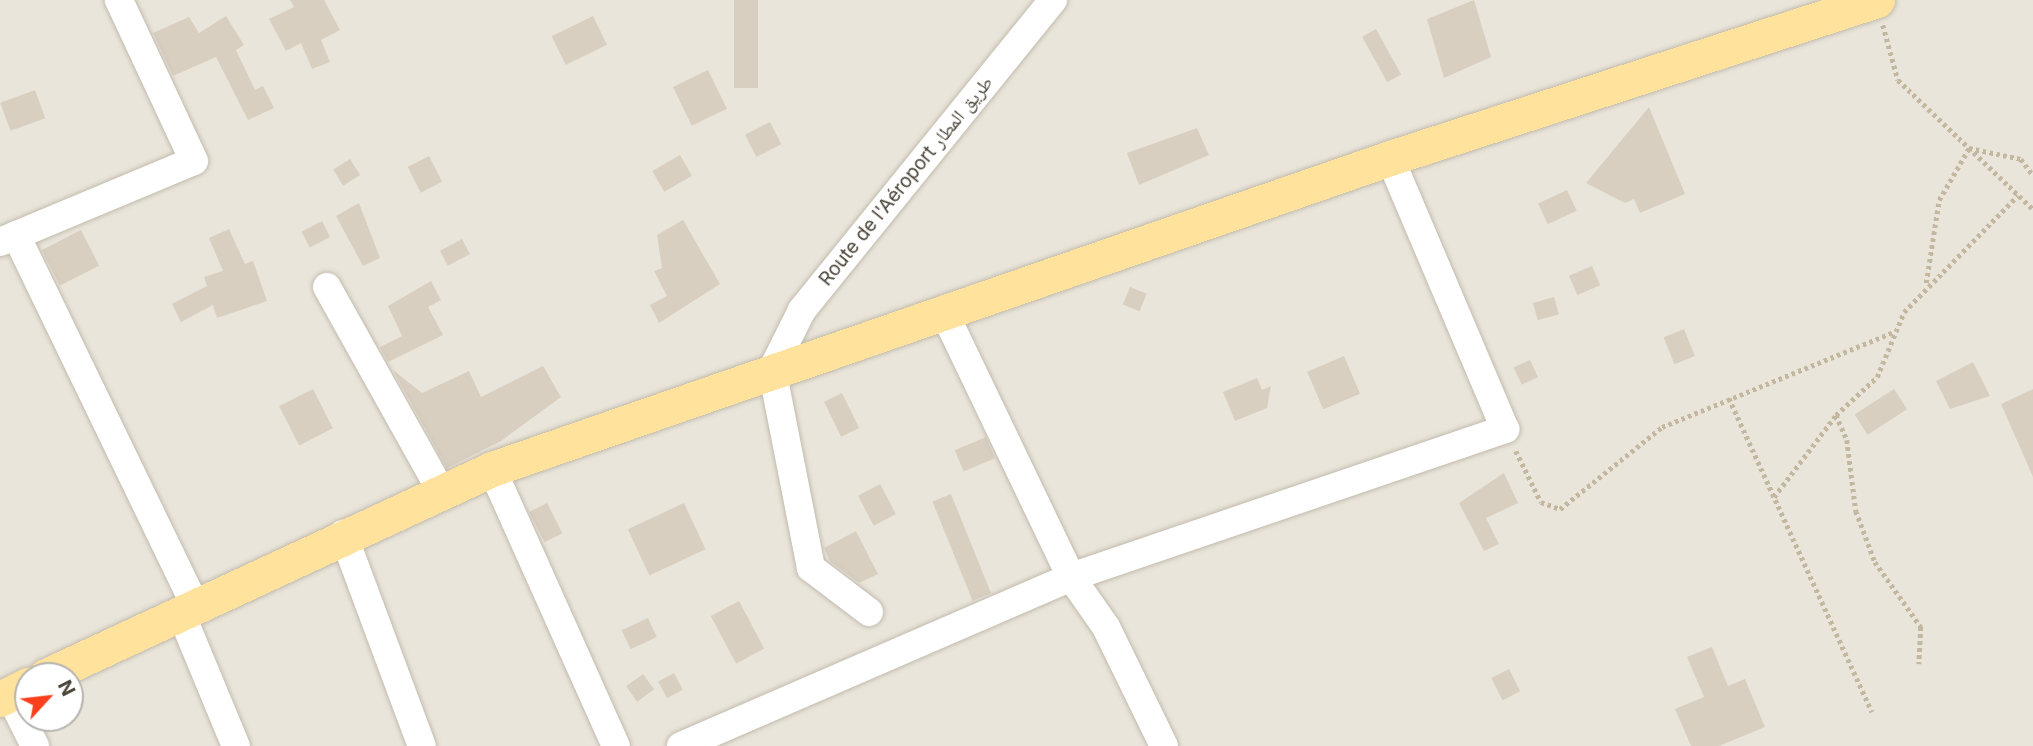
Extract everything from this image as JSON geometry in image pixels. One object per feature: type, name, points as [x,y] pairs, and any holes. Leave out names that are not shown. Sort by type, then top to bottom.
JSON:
[{"type":"main road","points":[[75,662],[343,534],[492,469],[943,310],[1390,158],[1877,0]]},
{"type":"street","points":[[119,0],[194,161],[8,239],[187,608],[236,746]]},
{"type":"street","name":"Route de l'Aéroport طريق المطار","points":[[772,370],[802,310],[1053,0]]},
{"type":"street","points":[[681,746],[1071,577],[1505,429],[1390,158]]},
{"type":"street","points":[[327,286],[441,491]]},
{"type":"street","points":[[943,310],[1071,577],[1106,627],[1164,746]]},
{"type":"street","points":[[772,370],[811,568],[869,611]]},
{"type":"street","points":[[492,469],[616,746]]},
{"type":"street","points":[[343,534],[422,746]]},
{"type":"street","points":[[12,693],[35,746]]},
{"type":"path","points":[[1877,0],[1898,80],[2033,209]]},
{"type":"path","points":[[1969,148],[2021,159],[2033,174]]},
{"type":"path","points":[[1925,285],[1939,200],[1969,148]]},
{"type":"path","points":[[1774,497],[1836,415],[1877,377],[1894,332],[1925,285],[2018,195]]},
{"type":"path","points":[[1505,429],[1541,502],[1560,509],[1609,475],[1647,435],[1729,398],[1894,332]]},
{"type":"path","points":[[1729,398],[1872,712]]},
{"type":"path","points":[[1836,415],[1847,440],[1856,511],[1875,562],[1921,627],[1919,664]]},
{"type":"shaded area","points":[[0,0],[2033,0],[2033,746],[0,746]]},
{"type":"building","points":[[290,0],[324,0],[340,30],[321,40],[330,62],[312,69],[301,43],[286,51],[269,19],[294,7]]},
{"type":"building","points":[[734,0],[758,0],[758,88],[734,88]]},
{"type":"building","points":[[1474,0],[1491,57],[1444,78],[1427,19]]},
{"type":"building","points":[[226,16],[244,45],[236,50],[255,90],[263,86],[274,108],[248,120],[216,57],[173,76],[153,33],[189,17],[199,33]]},
{"type":"building","points":[[593,16],[607,45],[566,65],[552,36]]},
{"type":"building","points":[[1376,29],[1401,74],[1387,82],[1362,37]]},
{"type":"building","points":[[708,70],[727,109],[692,126],[673,87]]},
{"type":"building","points":[[35,90],[45,118],[10,131],[0,103]]},
{"type":"building","points":[[1649,107],[1685,194],[1640,213],[1634,199],[1625,203],[1586,183]]},
{"type":"building","points":[[770,122],[781,144],[756,157],[745,135]]},
{"type":"building","points":[[1197,128],[1209,155],[1139,185],[1127,153]]},
{"type":"building","points":[[680,155],[692,176],[664,192],[652,171]]},
{"type":"building","points":[[429,156],[442,182],[421,193],[408,167]]},
{"type":"building","points":[[350,159],[360,175],[343,186],[333,170]]},
{"type":"building","points":[[1567,190],[1577,211],[1548,224],[1538,204]]},
{"type":"building","points":[[359,203],[380,258],[363,266],[336,216]]},
{"type":"building","points":[[683,220],[720,284],[659,323],[650,305],[667,296],[654,271],[662,268],[657,235]]},
{"type":"building","points":[[322,221],[330,237],[310,247],[302,231]]},
{"type":"building","points":[[229,229],[245,264],[253,261],[267,301],[217,318],[213,305],[181,322],[172,304],[207,286],[204,277],[223,271],[209,238]]},
{"type":"building","points":[[81,230],[99,266],[60,286],[42,250]]},
{"type":"building","points":[[462,239],[470,254],[448,266],[440,251]]},
{"type":"building","points":[[1592,266],[1600,285],[1577,295],[1569,276]]},
{"type":"building","points":[[431,281],[441,300],[428,307],[443,335],[388,362],[380,347],[402,336],[388,306]]},
{"type":"building","points":[[1130,287],[1147,294],[1140,311],[1123,305]]},
{"type":"building","points":[[1554,297],[1559,314],[1538,320],[1533,303]]},
{"type":"building","points":[[1684,329],[1695,356],[1674,364],[1664,337]]},
{"type":"building","points":[[1344,356],[1360,394],[1323,409],[1307,372]]},
{"type":"building","points":[[1530,360],[1538,377],[1522,385],[1514,368]]},
{"type":"building","points":[[1973,362],[1990,396],[1950,409],[1936,381]]},
{"type":"building","points":[[543,366],[561,397],[501,441],[447,468],[393,370],[422,393],[469,371],[481,397]]},
{"type":"building","points":[[1257,378],[1262,390],[1271,386],[1267,408],[1235,421],[1223,392]]},
{"type":"building","points":[[313,389],[333,428],[299,445],[279,406]]},
{"type":"building","points":[[1894,389],[1907,409],[1868,435],[1855,415]]},
{"type":"building","points":[[2033,389],[2033,477],[2001,404]]},
{"type":"building","points":[[842,393],[859,428],[841,437],[824,402]]},
{"type":"building","points":[[986,437],[995,458],[964,471],[955,450]]},
{"type":"building","points":[[1504,473],[1518,503],[1486,518],[1499,544],[1484,551],[1459,503]]},
{"type":"building","points":[[880,484],[896,514],[874,526],[858,496]]},
{"type":"building","points":[[951,494],[991,593],[973,601],[932,501]]},
{"type":"building","points":[[547,503],[562,533],[545,542],[529,512]]},
{"type":"building","points":[[684,503],[706,549],[649,575],[628,529]]},
{"type":"building","points":[[856,531],[878,574],[859,583],[830,561],[824,548]]},
{"type":"building","points":[[739,601],[764,649],[736,664],[711,616]]},
{"type":"building","points":[[648,618],[657,637],[631,649],[622,630]]},
{"type":"building","points":[[1712,647],[1728,686],[1745,679],[1765,727],[1719,746],[1691,746],[1675,709],[1704,697],[1687,657]]},
{"type":"building","points":[[1509,669],[1520,691],[1503,700],[1491,678]]},
{"type":"building","points":[[674,673],[683,690],[667,698],[658,681]]},
{"type":"building","points":[[643,674],[654,689],[637,702],[626,686]]}]
